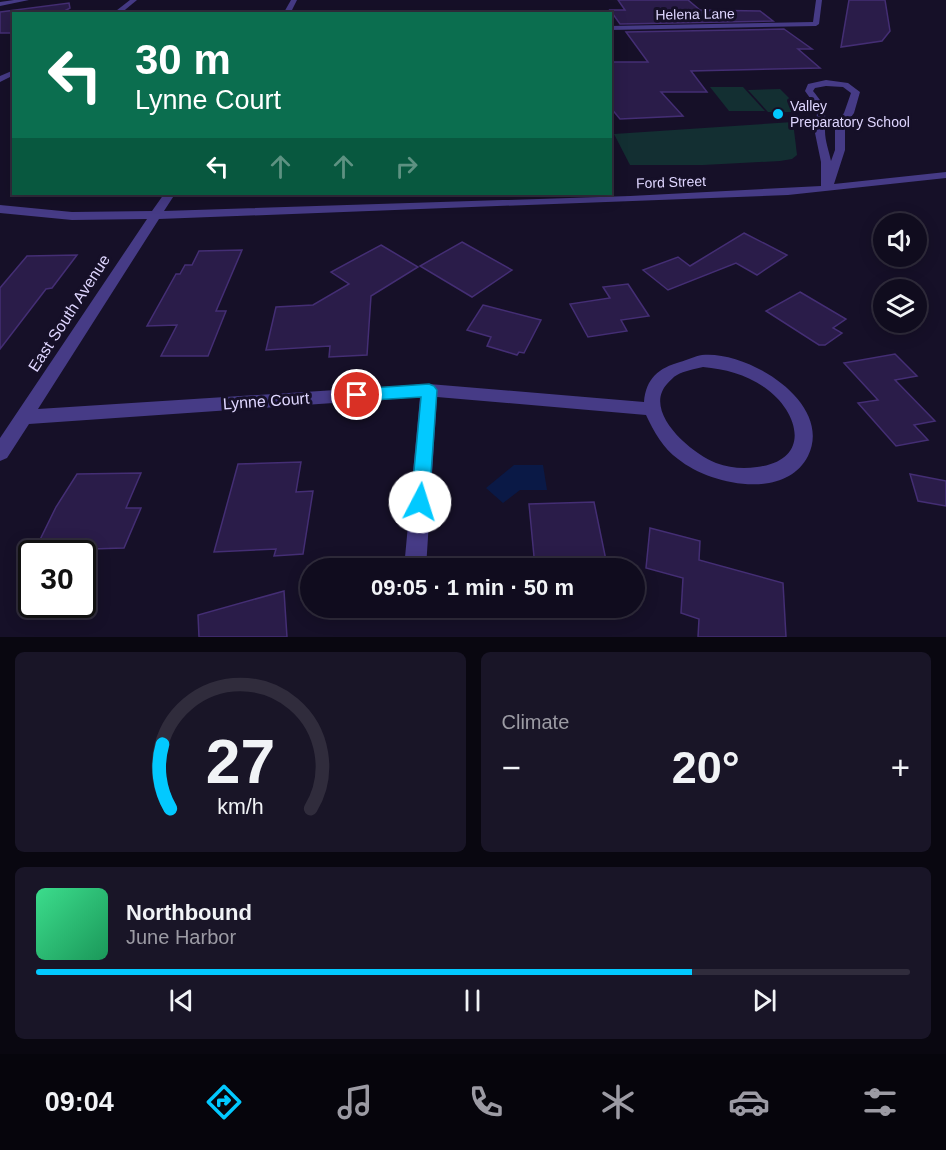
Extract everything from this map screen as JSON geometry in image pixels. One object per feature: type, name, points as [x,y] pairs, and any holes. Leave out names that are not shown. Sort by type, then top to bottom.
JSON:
[{"type":"street","points":[[0,4],[26,0]]},
{"type":"street","points":[[118,12],[134,0]]},
{"type":"street","name":"Helena Lane","points":[[612,28],[816,24],[819,0]]},
{"type":"street","points":[[817,84],[845,85],[856,92],[849,113],[840,125],[840,150],[827,188],[826,162],[820,134],[822,113],[820,105],[809,92],[811,86],[817,84]]},
{"type":"street","name":"Ford Street","points":[[0,209],[72,216],[155,215],[396,200],[671,198],[793,192],[917,176],[946,175]]},
{"type":"street","name":"East South Avenue","points":[[0,453],[168,195]]},
{"type":"street","points":[[688,363],[720,363],[754,373],[783,394],[794,407],[803,425],[804,442],[798,458],[784,470],[764,477],[740,477],[714,471],[691,460],[671,445],[658,427],[651,409],[651,396],[655,385],[669,371],[688,363]]},
{"type":"street","points":[[416,558],[429,390]]},
{"type":"street","name":"Lynne Court","points":[[23,417],[429,390],[651,409]]},
{"type":"green space","points":[[710,87],[743,87],[765,111],[729,111]]},
{"type":"green space","points":[[780,89],[803,112],[768,112],[748,90]]},
{"type":"green space","points":[[793,122],[797,155],[792,159],[780,161],[703,165],[630,165],[614,134]]},
{"type":"water","points":[[514,465],[543,465],[547,490],[520,490],[503,503],[486,488]]},
{"type":"building","points":[[618,0],[688,0],[700,10],[760,11],[773,21],[620,24],[610,10],[625,10]]},
{"type":"building","points":[[849,0],[885,0],[890,31],[882,41],[841,47]]},
{"type":"building","points":[[69,3],[70,8],[63,12],[12,12],[12,33],[0,33],[0,12]]},
{"type":"building","points":[[784,29],[812,49],[798,49],[820,68],[691,71],[707,92],[661,92],[683,116],[620,119],[612,109],[612,62],[648,62],[626,32]]},
{"type":"building","points":[[744,233],[787,255],[757,275],[736,263],[668,290],[643,270],[678,257],[690,266]]},
{"type":"building","points":[[462,242],[512,270],[472,297],[420,266]]},
{"type":"building","points":[[381,245],[418,267],[371,296],[367,355],[329,357],[330,346],[266,350],[276,307],[313,305],[349,284],[331,272]]},
{"type":"building","points":[[242,250],[216,311],[226,311],[208,356],[161,356],[177,325],[147,326],[176,274],[180,274],[185,265],[192,265],[199,251]]},
{"type":"building","points":[[77,255],[52,288],[46,289],[0,349],[0,288],[27,256]]},
{"type":"building","points":[[628,284],[649,316],[621,320],[627,331],[588,337],[570,304],[610,298],[603,287]]},
{"type":"building","points":[[800,292],[846,319],[833,328],[842,333],[825,345],[819,345],[766,311]]},
{"type":"building","points":[[483,305],[541,320],[524,353],[519,352],[517,355],[487,346],[491,337],[467,330]]},
{"type":"building","points":[[895,354],[917,376],[895,380],[935,421],[914,425],[928,440],[896,446],[858,403],[878,400],[844,363]]},
{"type":"building","points":[[301,462],[296,492],[313,491],[303,554],[274,556],[276,549],[214,552],[238,464]]},
{"type":"building","points":[[141,473],[126,508],[141,508],[124,548],[96,549],[96,540],[40,540],[56,507],[77,474]]},
{"type":"building","points":[[910,474],[946,481],[946,506],[918,501]]},
{"type":"building","points":[[594,502],[606,558],[534,558],[529,504]]},
{"type":"building","points":[[650,528],[700,541],[699,560],[783,583],[786,637],[698,637],[699,619],[681,613],[683,578],[646,568]]},
{"type":"building","points":[[284,591],[287,637],[199,637],[198,615]]},
{"type":"place","name":"Valley Preparatory School","points":[[778,114]]},
{"type":"route","points":[[357,395],[429,390],[420,502]]}]
